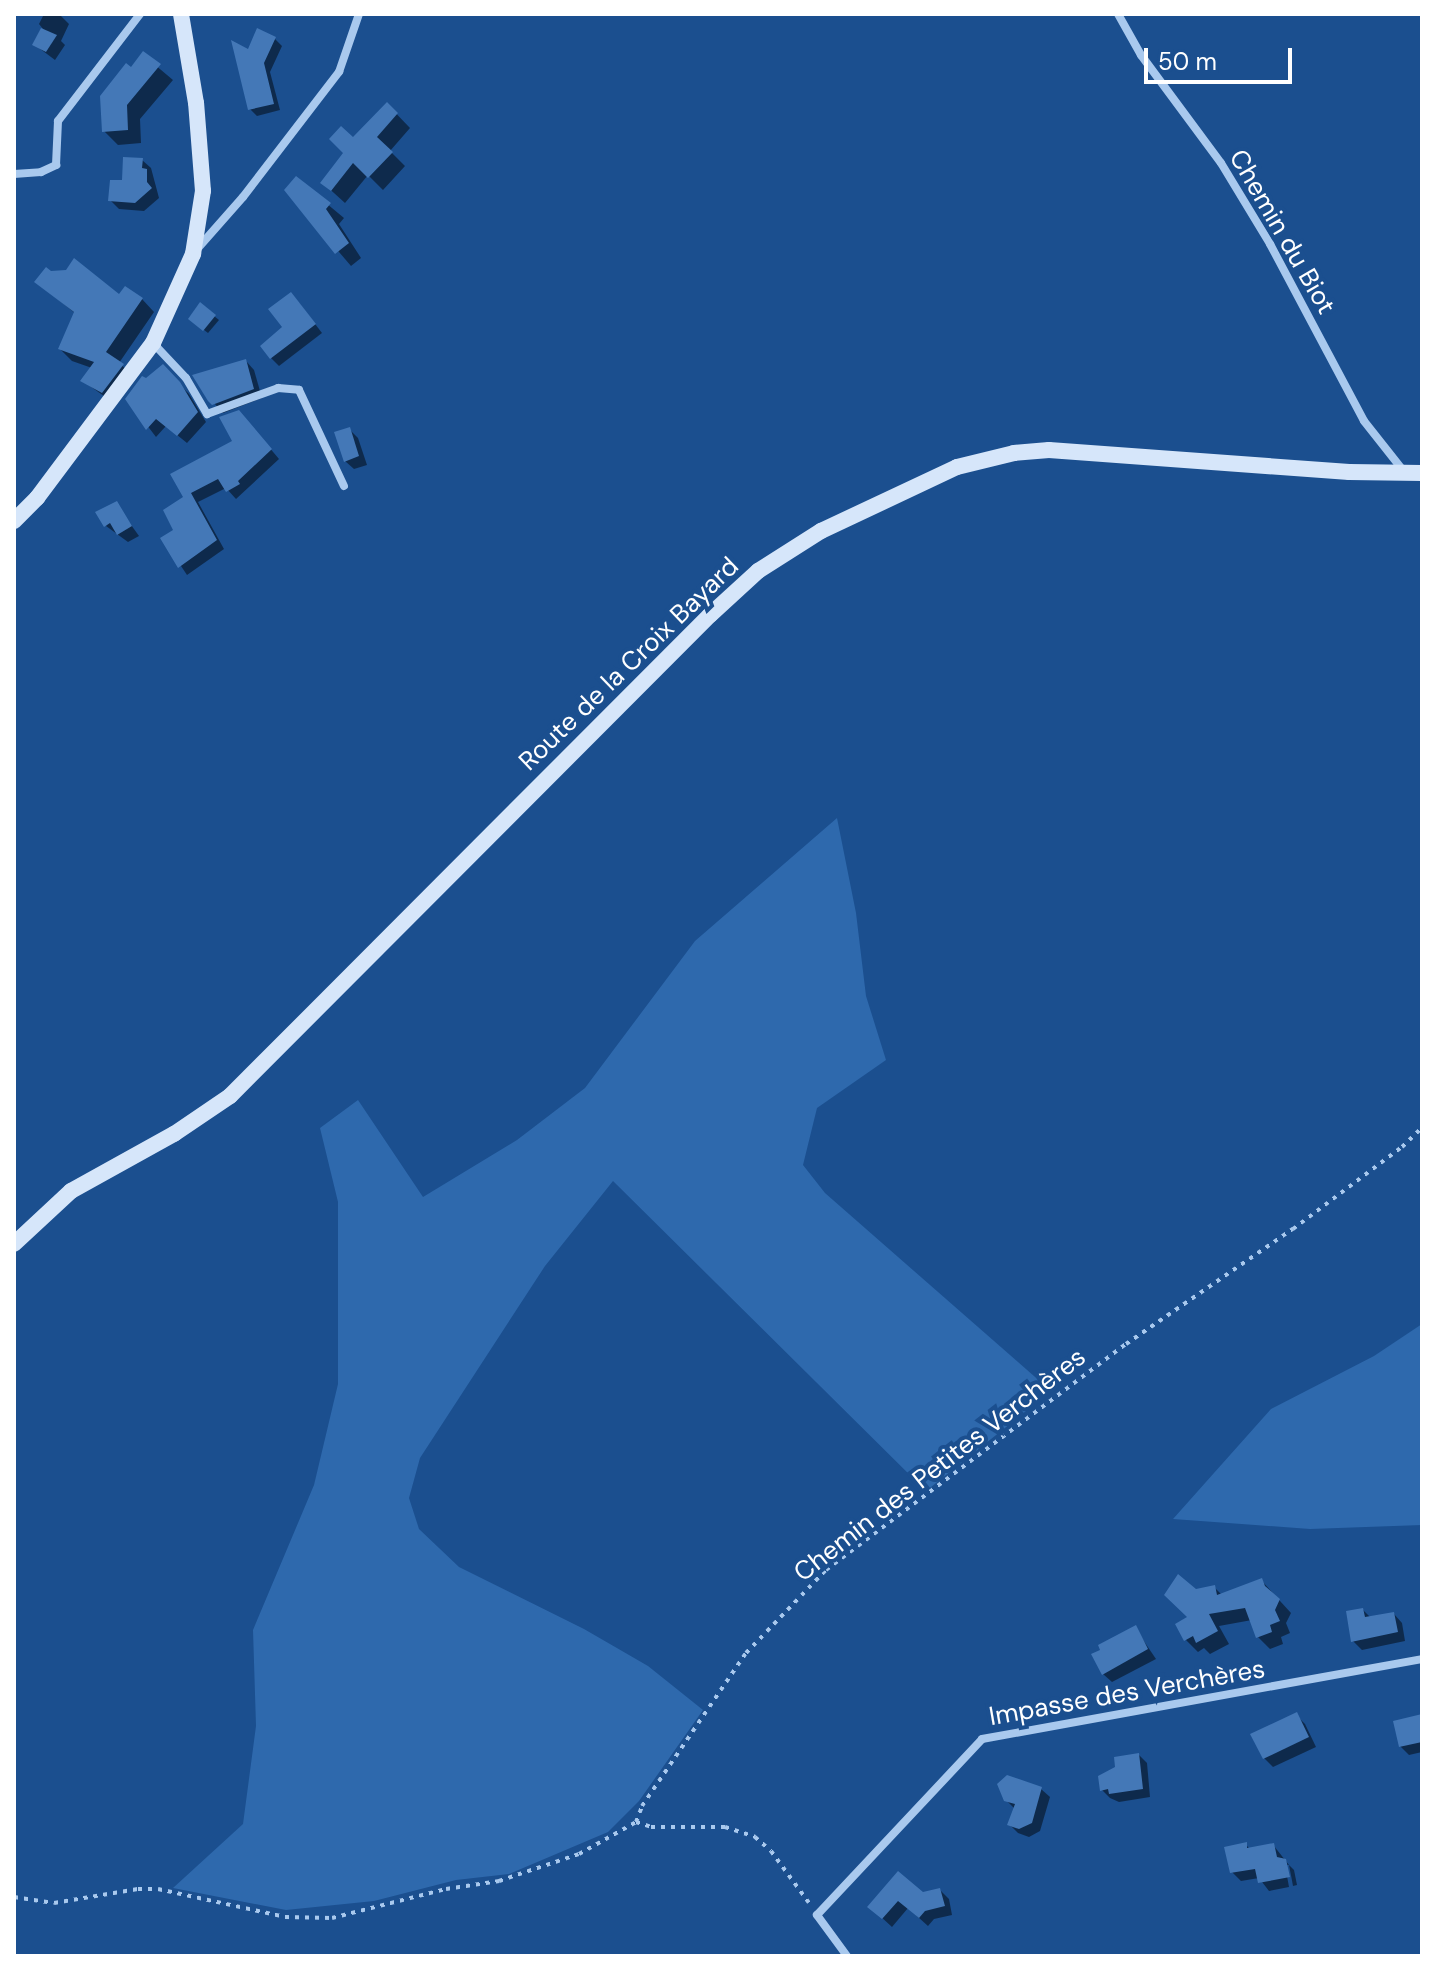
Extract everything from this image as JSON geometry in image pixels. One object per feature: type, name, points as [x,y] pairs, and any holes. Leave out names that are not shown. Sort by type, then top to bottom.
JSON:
[{"type":"main road","points":[[14,520],[37,498],[153,343],[193,254],[203,191],[196,103],[181,14]]},
{"type":"main road","name":"Route de la Croix Bayard","points":[[14,1244],[71,1191],[174,1134],[230,1096],[710,615],[758,571],[821,531],[947,471],[1014,453],[1049,450],[1414,474]]},
{"type":"street","points":[[14,174],[41,172],[56,165],[58,121],[140,14]]},
{"type":"street","points":[[193,254],[243,197],[339,72],[359,14]]},
{"type":"street","name":"Chemin du Biot","points":[[1118,14],[1141,55],[1221,163],[1270,244],[1364,421],[1414,474]]},
{"type":"street","points":[[153,343],[186,378],[207,414],[278,388],[299,390],[344,486]]},
{"type":"street","name":"Impasse des Verchères","points":[[817,1915],[982,1739],[1422,1659]]},
{"type":"street","points":[[817,1915],[847,1956]]},
{"type":"path","name":"Chemin des Petites Verchères","points":[[636,1822],[642,1806],[746,1653],[826,1570],[1126,1344],[1305,1220],[1402,1147],[1422,1128]]},
{"type":"path","points":[[14,1897],[54,1903],[138,1889],[158,1889],[285,1917],[332,1918],[446,1889],[499,1881],[579,1854],[636,1822],[651,1827],[725,1827],[755,1837],[789,1874],[817,1915]]},
{"type":"shaded area","points":[[837,818],[856,913],[866,996],[886,1060],[817,1108],[803,1165],[825,1193],[1051,1391],[926,1491],[613,1181],[545,1266],[420,1458],[409,1498],[419,1529],[459,1567],[584,1629],[648,1666],[703,1710],[639,1801],[608,1832],[509,1874],[456,1880],[374,1901],[286,1910],[173,1888],[243,1824],[256,1726],[253,1630],[314,1485],[338,1384],[338,1202],[320,1128],[358,1100],[423,1197],[517,1140],[585,1088],[695,941]]},
{"type":"shaded area","points":[[1422,1324],[1422,1525],[1310,1529],[1173,1519],[1271,1409],[1374,1356]]},
{"type":"building","points":[[41,28],[57,35],[46,52],[32,45]]},
{"type":"building","points":[[257,28],[276,37],[264,63],[274,104],[248,110],[231,40],[248,49]]},
{"type":"building","points":[[143,51],[161,64],[127,105],[128,130],[102,132],[100,96],[126,63],[131,67]]},
{"type":"building","points":[[387,102],[398,113],[377,137],[393,152],[368,178],[353,163],[331,191],[320,183],[343,153],[329,139],[341,126],[353,137]]},
{"type":"building","points":[[123,157],[143,158],[142,168],[147,169],[147,182],[152,188],[135,203],[108,201],[110,180],[122,180]]},
{"type":"building","points":[[296,176],[331,203],[326,209],[349,243],[335,254],[284,190]]},
{"type":"building","points":[[74,258],[119,294],[125,286],[143,298],[106,352],[124,364],[102,393],[80,381],[94,362],[58,349],[74,312],[34,282],[46,267],[51,271],[66,270]]},
{"type":"building","points":[[291,292],[316,324],[270,359],[260,346],[282,327],[268,309]]},
{"type":"building","points":[[200,302],[216,315],[203,331],[188,319]]},
{"type":"building","points":[[246,359],[254,389],[212,405],[192,375]]},
{"type":"building","points":[[163,364],[180,382],[198,412],[177,436],[156,419],[146,430],[125,399],[142,376],[146,378]]},
{"type":"building","points":[[239,410],[272,449],[238,481],[240,484],[226,492],[218,479],[191,493],[217,540],[178,568],[160,538],[173,530],[163,510],[183,497],[170,474],[232,441],[219,417]]},
{"type":"building","points":[[350,427],[359,456],[344,462],[334,432]]},
{"type":"building","points":[[117,501],[132,526],[117,535],[110,523],[104,527],[95,512]]},
{"type":"building","points":[[1178,1574],[1196,1589],[1215,1585],[1217,1595],[1262,1578],[1265,1586],[1280,1599],[1275,1610],[1280,1621],[1270,1625],[1272,1632],[1256,1638],[1245,1608],[1209,1614],[1218,1631],[1196,1643],[1193,1636],[1184,1641],[1175,1624],[1187,1617],[1164,1595]]},
{"type":"building","points":[[1363,1608],[1365,1617],[1394,1612],[1398,1632],[1351,1642],[1346,1611]]},
{"type":"building","points":[[1136,1625],[1148,1649],[1102,1675],[1091,1654],[1100,1650],[1098,1645]]},
{"type":"building","points":[[1297,1712],[1309,1737],[1263,1759],[1250,1734]]},
{"type":"building","points":[[1422,1714],[1422,1742],[1399,1747],[1393,1721]]},
{"type":"building","points":[[1139,1753],[1143,1789],[1109,1794],[1108,1789],[1100,1791],[1098,1776],[1115,1767],[1114,1757]]},
{"type":"building","points":[[1007,1775],[1042,1787],[1032,1823],[1019,1829],[1007,1825],[1015,1804],[1004,1801],[997,1784]]},
{"type":"building","points":[[1247,1842],[1247,1848],[1274,1843],[1277,1857],[1286,1859],[1290,1877],[1258,1883],[1255,1869],[1230,1873],[1224,1847]]},
{"type":"building","points":[[898,1871],[923,1892],[940,1888],[945,1906],[925,1911],[919,1918],[898,1901],[882,1919],[867,1907]]}]
